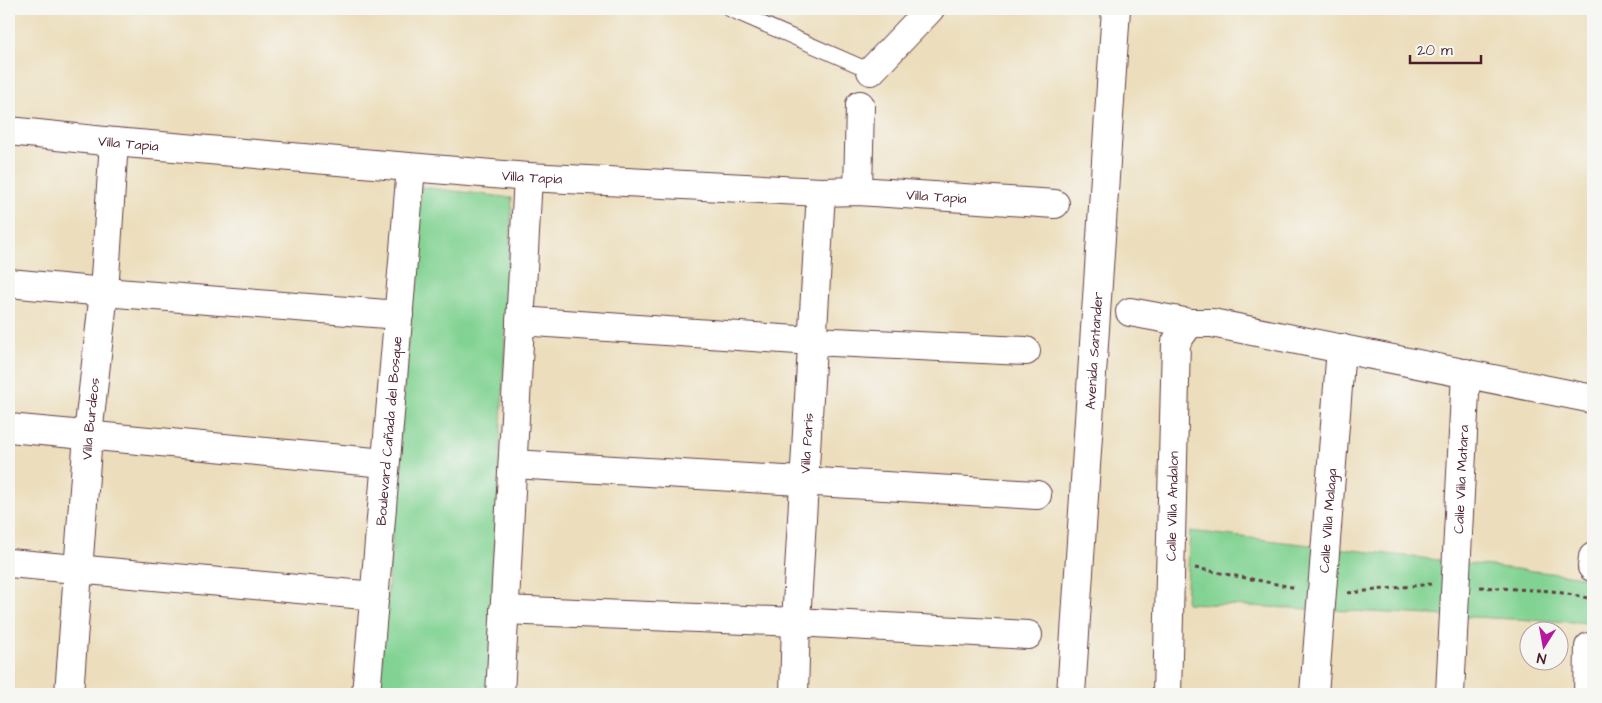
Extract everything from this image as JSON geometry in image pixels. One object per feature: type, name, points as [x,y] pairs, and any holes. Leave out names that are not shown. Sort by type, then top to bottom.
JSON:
[{"type":"street","points":[[871,71],[930,9]]},
{"type":"street","name":"Avenida Santander","points":[[1070,694],[1116,9]]},
{"type":"street","points":[[858,191],[860,105]]},
{"type":"street","name":"Villa Tapia","points":[[9,131],[114,142],[528,177],[821,192],[858,191],[1055,204]]},
{"type":"street","name":"Villa Burdeos","points":[[69,694],[88,435],[104,292],[114,142]]},
{"type":"street","name":"Boulevard Cañada del Bosque","points":[[366,694],[411,168]]},
{"type":"street","points":[[500,694],[528,177]]},
{"type":"street","name":"Villa Paris","points":[[794,694],[796,622],[821,192]]},
{"type":"street","points":[[9,283],[399,315]]},
{"type":"street","points":[[1130,312],[1190,323],[1212,323],[1593,399]]},
{"type":"street","points":[[520,321],[812,341],[1026,351]]},
{"type":"street","name":"Calle Villa Andalon","points":[[1167,694],[1176,342],[1190,323]]},
{"type":"street","name":"Calle Villa Malaga","points":[[1314,694],[1341,348]]},
{"type":"street","name":"Calle Villa Matara","points":[[1450,694],[1466,373]]},
{"type":"street","points":[[9,428],[385,463]]},
{"type":"street","points":[[513,464],[1037,495]]},
{"type":"street","points":[[9,563],[375,596]]},
{"type":"street","points":[[504,610],[796,622],[1028,635]]},
{"type":"street","points":[[1588,694],[1590,647]]},
{"type":"lane","points":[[729,9],[871,71]]},
{"type":"path","points":[[1170,563],[1300,589],[1322,591],[1352,593],[1433,584],[1552,591],[1593,599]]},
{"type":"green space","points":[[421,187],[512,198],[488,694],[379,694]]},
{"type":"green space","points":[[1190,531],[1593,578],[1593,623],[1570,622],[1570,620],[1532,620],[1186,603]]}]
